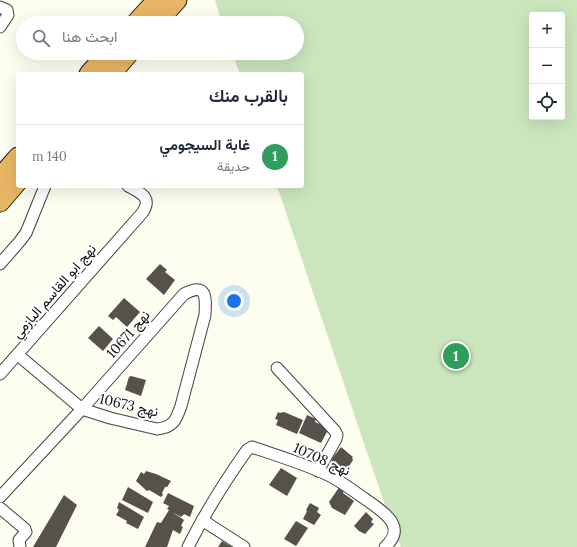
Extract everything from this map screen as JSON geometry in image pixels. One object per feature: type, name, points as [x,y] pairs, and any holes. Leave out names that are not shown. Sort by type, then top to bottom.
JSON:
[{"type":"highway","points":[[142,16],[157,0]]},
{"type":"highway","points":[[162,16],[177,0]]},
{"type":"highway","points":[[91,72],[102,60]]},
{"type":"highway","points":[[113,72],[123,60]]},
{"type":"highway","points":[[0,178],[16,159]]},
{"type":"highway","points":[[0,202],[16,183]]},
{"type":"street","points":[[0,7],[7,10],[8,15],[0,27]]},
{"type":"street","points":[[0,264],[26,233],[44,188]]},
{"type":"street","name":"نهج ابو القاسم البازمي","points":[[0,374],[143,212],[147,206],[147,200],[143,195],[131,188]]},
{"type":"street","name":"نهج 10671","points":[[0,497],[82,409],[184,294],[195,288],[204,293],[206,300],[206,315],[181,406]]},
{"type":"street","points":[[18,354],[82,409]]},
{"type":"street","points":[[277,368],[335,431],[337,436],[318,471]]},
{"type":"street","name":"نهج 10673","points":[[82,409],[110,418],[157,429],[169,426],[176,420],[181,406]]},
{"type":"street","name":"نهج 10708","points":[[202,520],[221,488],[250,448],[266,452],[331,476],[385,512],[394,526],[395,531],[391,542],[385,547]]},
{"type":"street","points":[[0,508],[25,529],[25,533],[19,540],[20,547]]},
{"type":"street","points":[[188,547],[202,520],[244,547]]},
{"type":"green space","points":[[215,0],[577,0],[577,547],[401,547],[392,526],[278,188],[304,188],[304,72],[239,72],[235,60],[304,60],[304,16],[220,16]]},
{"type":"building","points":[[160,264],[167,270],[165,272],[175,280],[164,295],[146,279]]},
{"type":"building","points":[[124,298],[140,312],[127,327],[116,317],[113,320],[108,316]]},
{"type":"building","points":[[99,326],[113,339],[103,351],[88,338]]},
{"type":"building","points":[[131,376],[146,380],[141,396],[125,390],[129,377]]},
{"type":"building","points":[[278,412],[284,412],[303,420],[297,434],[276,425],[278,420],[275,419]]},
{"type":"building","points":[[307,415],[316,419],[315,422],[329,428],[321,443],[299,433]]},
{"type":"building","points":[[341,447],[353,457],[353,460],[346,471],[331,460]]},
{"type":"building","points":[[281,468],[297,478],[287,496],[269,485]]},
{"type":"building","points":[[146,471],[171,481],[167,487],[165,487],[161,497],[149,490],[147,491],[136,481],[141,472],[144,474]]},
{"type":"building","points":[[340,486],[344,490],[343,493],[354,501],[345,515],[332,508],[329,502]]},
{"type":"building","points":[[128,487],[153,502],[148,513],[122,500]]},
{"type":"building","points":[[168,493],[194,506],[190,517],[184,514],[181,517],[172,512],[184,520],[181,526],[183,527],[180,534],[173,530],[167,547],[145,547],[157,522],[161,523],[169,510],[167,509],[169,506],[163,503]]},
{"type":"building","points":[[64,495],[77,505],[56,547],[33,547]]},
{"type":"building","points":[[119,502],[144,517],[138,529],[126,523],[127,521],[116,515],[119,510],[117,508]]},
{"type":"building","points":[[310,503],[319,508],[317,512],[321,515],[314,525],[303,519]]},
{"type":"building","points":[[366,512],[373,519],[371,522],[374,524],[365,534],[354,526]]},
{"type":"building","points":[[296,521],[308,528],[296,546],[284,539]]},
{"type":"building","points":[[222,541],[232,547],[218,547]]},
{"type":"place","name":"غابة السيجومي","points":[[456,356]]}]
